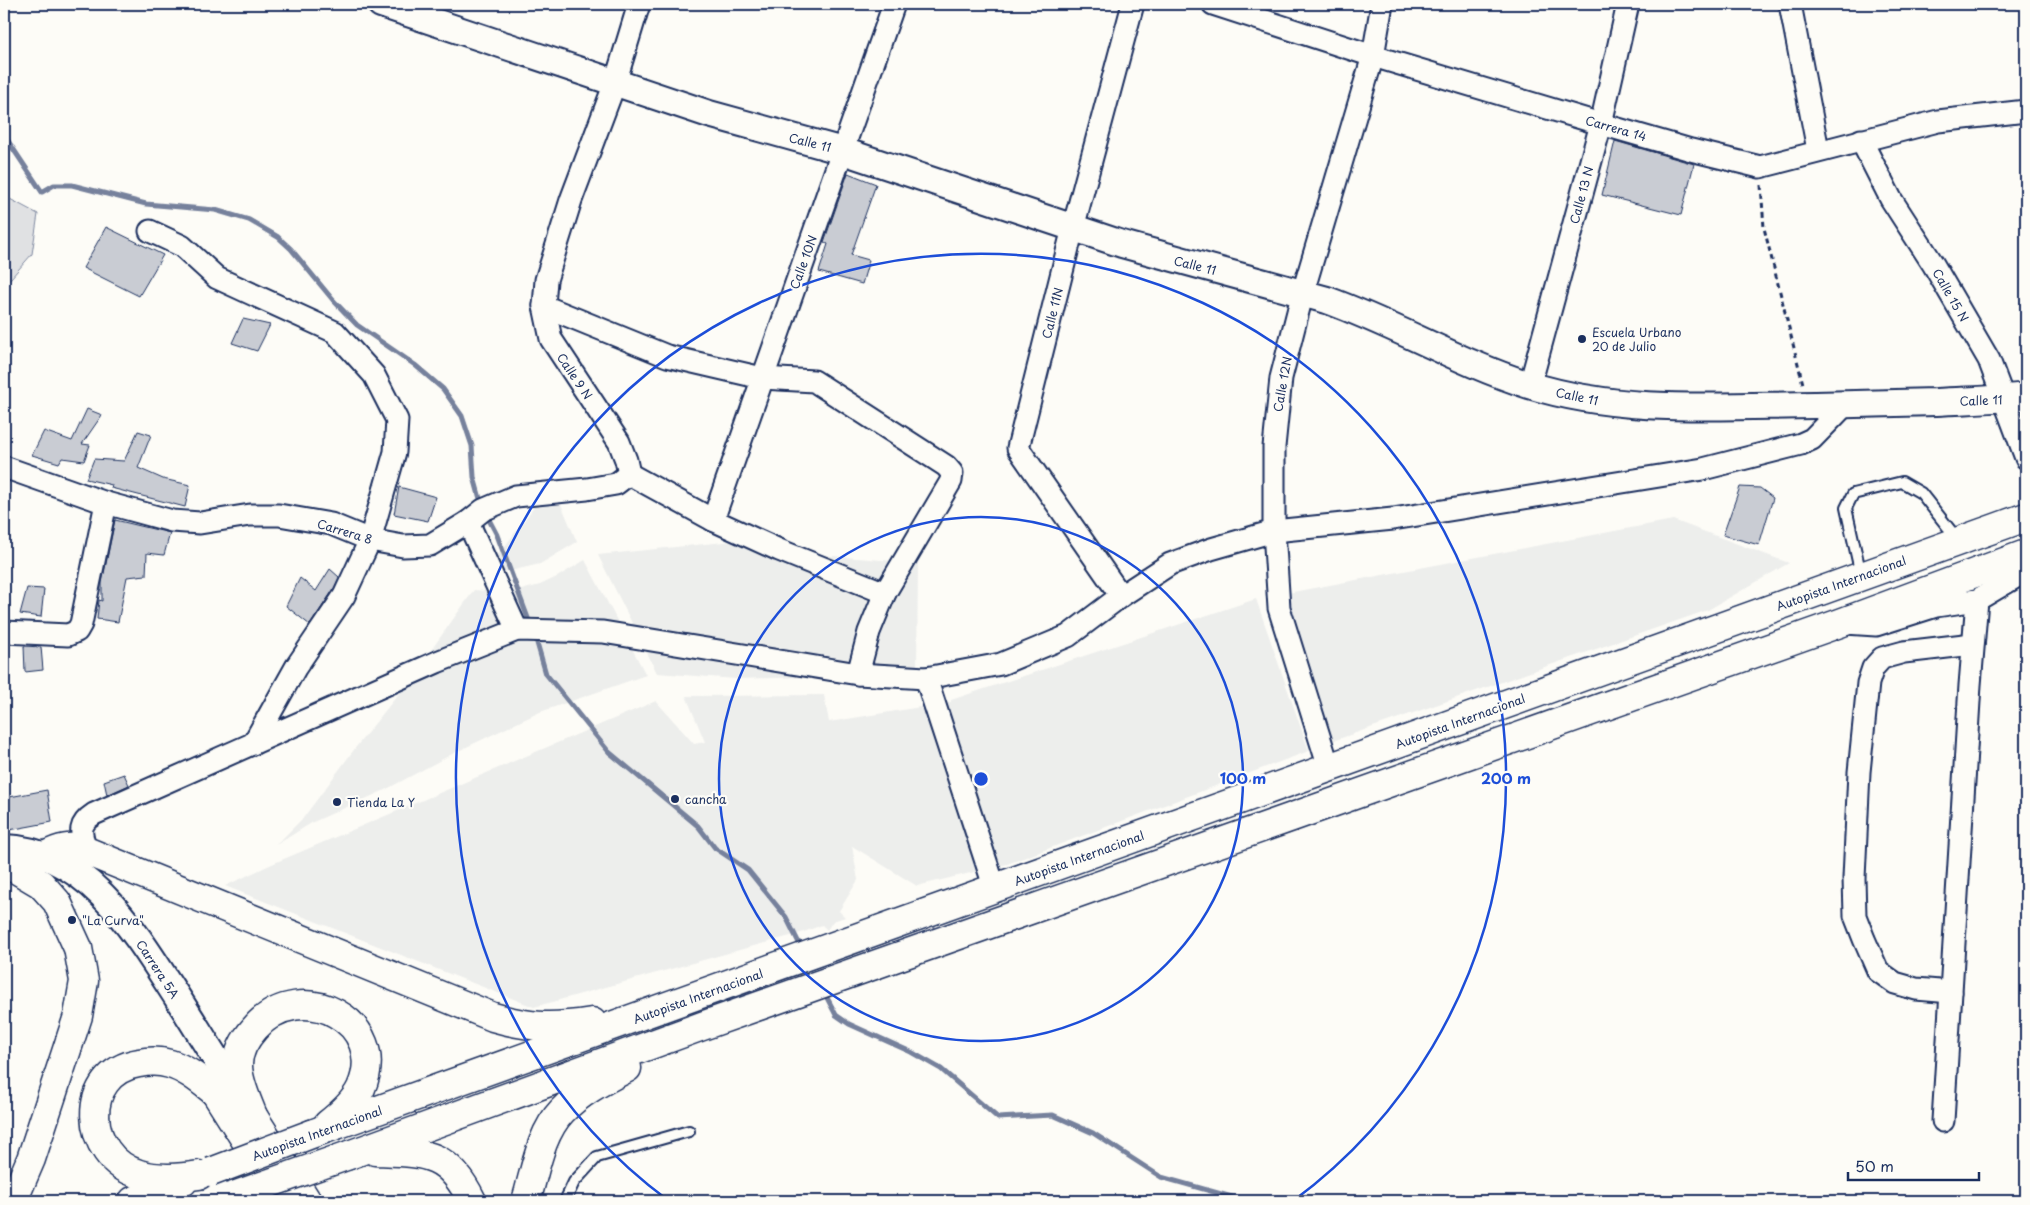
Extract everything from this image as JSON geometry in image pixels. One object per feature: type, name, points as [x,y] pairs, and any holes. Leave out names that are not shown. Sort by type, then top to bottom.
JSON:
[{"type":"main road","name":"Autopista Internacional","points":[[133,1201],[318,1131],[996,889],[2026,517]]},
{"type":"main road","points":[[236,1200],[302,1172],[705,1025],[1840,623],[2026,554]]},
{"type":"main road","points":[[45,856],[54,850],[64,848],[86,850],[433,994],[506,1021],[531,1027],[561,1027],[648,1014]]},
{"type":"main road","points":[[4,862],[41,884],[58,902],[78,948],[84,981],[78,1016],[31,1159],[13,1201]]},
{"type":"main road","points":[[307,1201],[253,1116],[238,1066],[244,1044],[257,1026],[270,1015],[293,1005],[313,1004],[334,1011],[349,1023],[361,1041],[366,1060],[365,1075],[358,1094],[349,1106],[318,1131]]},
{"type":"main road","points":[[526,1201],[548,1132],[561,1112],[589,1089],[705,1025]]},
{"type":"main road","points":[[205,1174],[159,1178],[140,1174],[122,1166],[108,1155],[101,1143],[96,1127],[95,1110],[100,1092],[110,1078],[126,1066],[140,1063],[169,1063],[188,1072],[215,1092],[284,1201]]},
{"type":"main road","points":[[355,1153],[413,1153],[438,1160],[460,1179],[472,1201]]},
{"type":"street","name":"Calle 11","points":[[381,4],[709,114],[843,150],[1157,255],[1303,292],[1360,312],[1448,353],[1530,385],[1589,400],[1630,405],[1699,407],[2016,398]]},
{"type":"street","name":"Calle 9 N","points":[[628,474],[626,460],[619,442],[550,339],[544,306],[546,280],[569,209],[615,83],[639,4]]},
{"type":"street","name":"Calle 10N","points":[[712,520],[894,4]]},
{"type":"street","name":"Calle 11N","points":[[1121,596],[1018,448],[1133,4]]},
{"type":"street","name":"Carrera 14","points":[[1213,4],[1373,56],[1601,124],[1691,150],[1760,167]]},
{"type":"street","name":"Calle 12N","points":[[1329,768],[1279,608],[1274,531],[1274,447],[1281,378],[1303,292],[1373,56],[1382,4]]},
{"type":"street","name":"Calle 13 N","points":[[1530,385],[1601,124],[1628,4]]},
{"type":"street","points":[[1790,4],[1818,150]]},
{"type":"street","points":[[1760,167],[1818,150],[1938,121],[2026,111]]},
{"type":"street","name":"Calle 15 N","points":[[1861,140],[1892,199],[1933,264],[1989,360],[2016,398],[2026,458]]},
{"type":"street","points":[[150,231],[182,246],[217,278],[335,332],[374,375],[397,420],[395,452],[370,540],[344,596],[296,667],[253,744]]},
{"type":"street","points":[[544,306],[667,356],[762,378],[814,381],[946,466],[952,473],[952,481],[885,593],[869,632],[858,674]]},
{"type":"street","points":[[86,850],[81,828],[84,820],[94,814],[437,662],[517,630],[603,632],[858,674],[926,678],[1001,664],[1068,636],[1121,596],[1170,564],[1211,549],[1274,531],[1393,519],[1703,469],[1801,444],[1812,439],[1845,404]]},
{"type":"street","name":"Carrera 8","points":[[4,467],[106,503],[172,521],[200,523],[250,515],[279,515],[331,524],[370,540],[403,546],[430,544],[468,522],[483,510],[516,496],[587,489],[616,484],[628,474]]},
{"type":"street","points":[[628,474],[712,520],[885,593]]},
{"type":"street","points":[[4,632],[68,635],[77,631],[81,624],[106,503]]},
{"type":"street","points":[[468,522],[517,630]]},
{"type":"street","points":[[1840,623],[1876,625],[1936,606],[1977,600],[2026,571]]},
{"type":"street","points":[[1943,1121],[1977,600]]},
{"type":"street","points":[[1951,992],[1916,989],[1895,983],[1878,971],[1864,939],[1856,916],[1854,878],[1859,772],[1868,683],[1873,668],[1882,658],[1904,652],[1973,644]]},
{"type":"street","points":[[926,678],[996,889]]},
{"type":"street","name":"Carrera 5A","points":[[4,848],[27,850],[45,856],[80,877],[104,898],[128,924],[151,956],[253,1116]]},
{"type":"street","name":"Carrera 5A","points":[[4,855],[24,859],[49,870],[84,894],[104,914],[125,944],[215,1092]]},
{"type":"lane","points":[[1862,576],[1846,508],[1853,494],[1902,482],[1920,493],[1959,541]]},
{"type":"lane","points":[[565,1201],[574,1182],[597,1157],[688,1131]]},
{"type":"path","points":[[1760,167],[1764,228],[1808,405]]},
{"type":"shaded area","points":[[8,198],[38,214],[32,254],[4,286],[4,199]]},
{"type":"shaded area","points":[[552,483],[577,542],[540,564],[510,571],[485,573]]},
{"type":"shaded area","points":[[1673,520],[1789,563],[1708,610],[1327,743],[1277,595]]},
{"type":"shaded area","points":[[734,541],[796,553],[918,563],[917,674],[736,679],[657,673],[598,555]]},
{"type":"shaded area","points":[[585,560],[646,675],[540,712],[456,752],[383,791],[313,822],[276,845],[304,817],[356,747],[409,681],[474,590],[510,593],[540,585]]},
{"type":"shaded area","points":[[1256,599],[1309,751],[1007,864],[917,886],[852,846],[858,880],[839,911],[845,917],[833,921],[827,930],[822,925],[801,933],[534,1007],[225,886],[272,864],[656,701],[694,744],[705,742],[686,696],[824,695],[829,722],[951,702],[951,700]]},
{"type":"building","points":[[1615,141],[1694,164],[1681,215],[1602,195]]},
{"type":"building","points":[[848,173],[876,184],[851,255],[869,260],[862,284],[819,272],[828,244],[824,242]]},
{"type":"building","points":[[106,227],[163,255],[139,296],[83,268]]},
{"type":"building","points":[[243,319],[270,325],[257,351],[232,343]]},
{"type":"building","points":[[87,409],[102,415],[82,444],[90,445],[84,461],[62,458],[59,463],[32,455],[44,431],[72,441]]},
{"type":"building","points":[[138,431],[151,435],[138,468],[163,479],[190,485],[185,507],[111,488],[112,485],[86,479],[94,459],[124,461]]},
{"type":"building","points":[[399,487],[436,497],[428,521],[394,514]]},
{"type":"building","points":[[1740,487],[1760,488],[1773,498],[1759,545],[1723,535]]},
{"type":"building","points":[[115,520],[170,533],[164,555],[147,553],[146,575],[127,577],[118,622],[97,619],[99,600],[102,601],[102,583]]},
{"type":"building","points":[[330,569],[339,577],[333,590],[310,625],[286,606],[300,578],[316,591]]},
{"type":"building","points":[[27,588],[44,589],[41,617],[20,614]]},
{"type":"building","points":[[24,646],[41,647],[43,670],[25,672]]},
{"type":"building","points":[[124,774],[129,785],[107,795],[104,781]]},
{"type":"building","points":[[47,790],[52,822],[4,831],[4,798]]},
{"type":"waterway","points":[[4,135],[42,192],[54,185],[72,185],[146,204],[215,210],[249,220],[278,237],[291,249],[333,300],[357,325],[415,365],[443,389],[462,416],[472,446],[474,477],[482,506]]},
{"type":"waterway","points":[[486,514],[497,535],[531,626]]},
{"type":"waterway","points":[[535,636],[546,674],[609,752],[698,826],[715,848],[748,870],[786,917],[802,949]]},
{"type":"waterway","points":[[824,992],[836,1015],[849,1024],[911,1052],[941,1069],[998,1118],[1053,1115],[1093,1133],[1161,1177],[1246,1201]]},
{"type":"place","name":"Escuela Urbano 20 de Julio","points":[[1582,339]]},
{"type":"place","name":"cancha","points":[[675,799]]},
{"type":"place","name":"Tienda La Y","points":[[337,802]]},
{"type":"place","name":"\"La Curva\"","points":[[72,920]]}]
